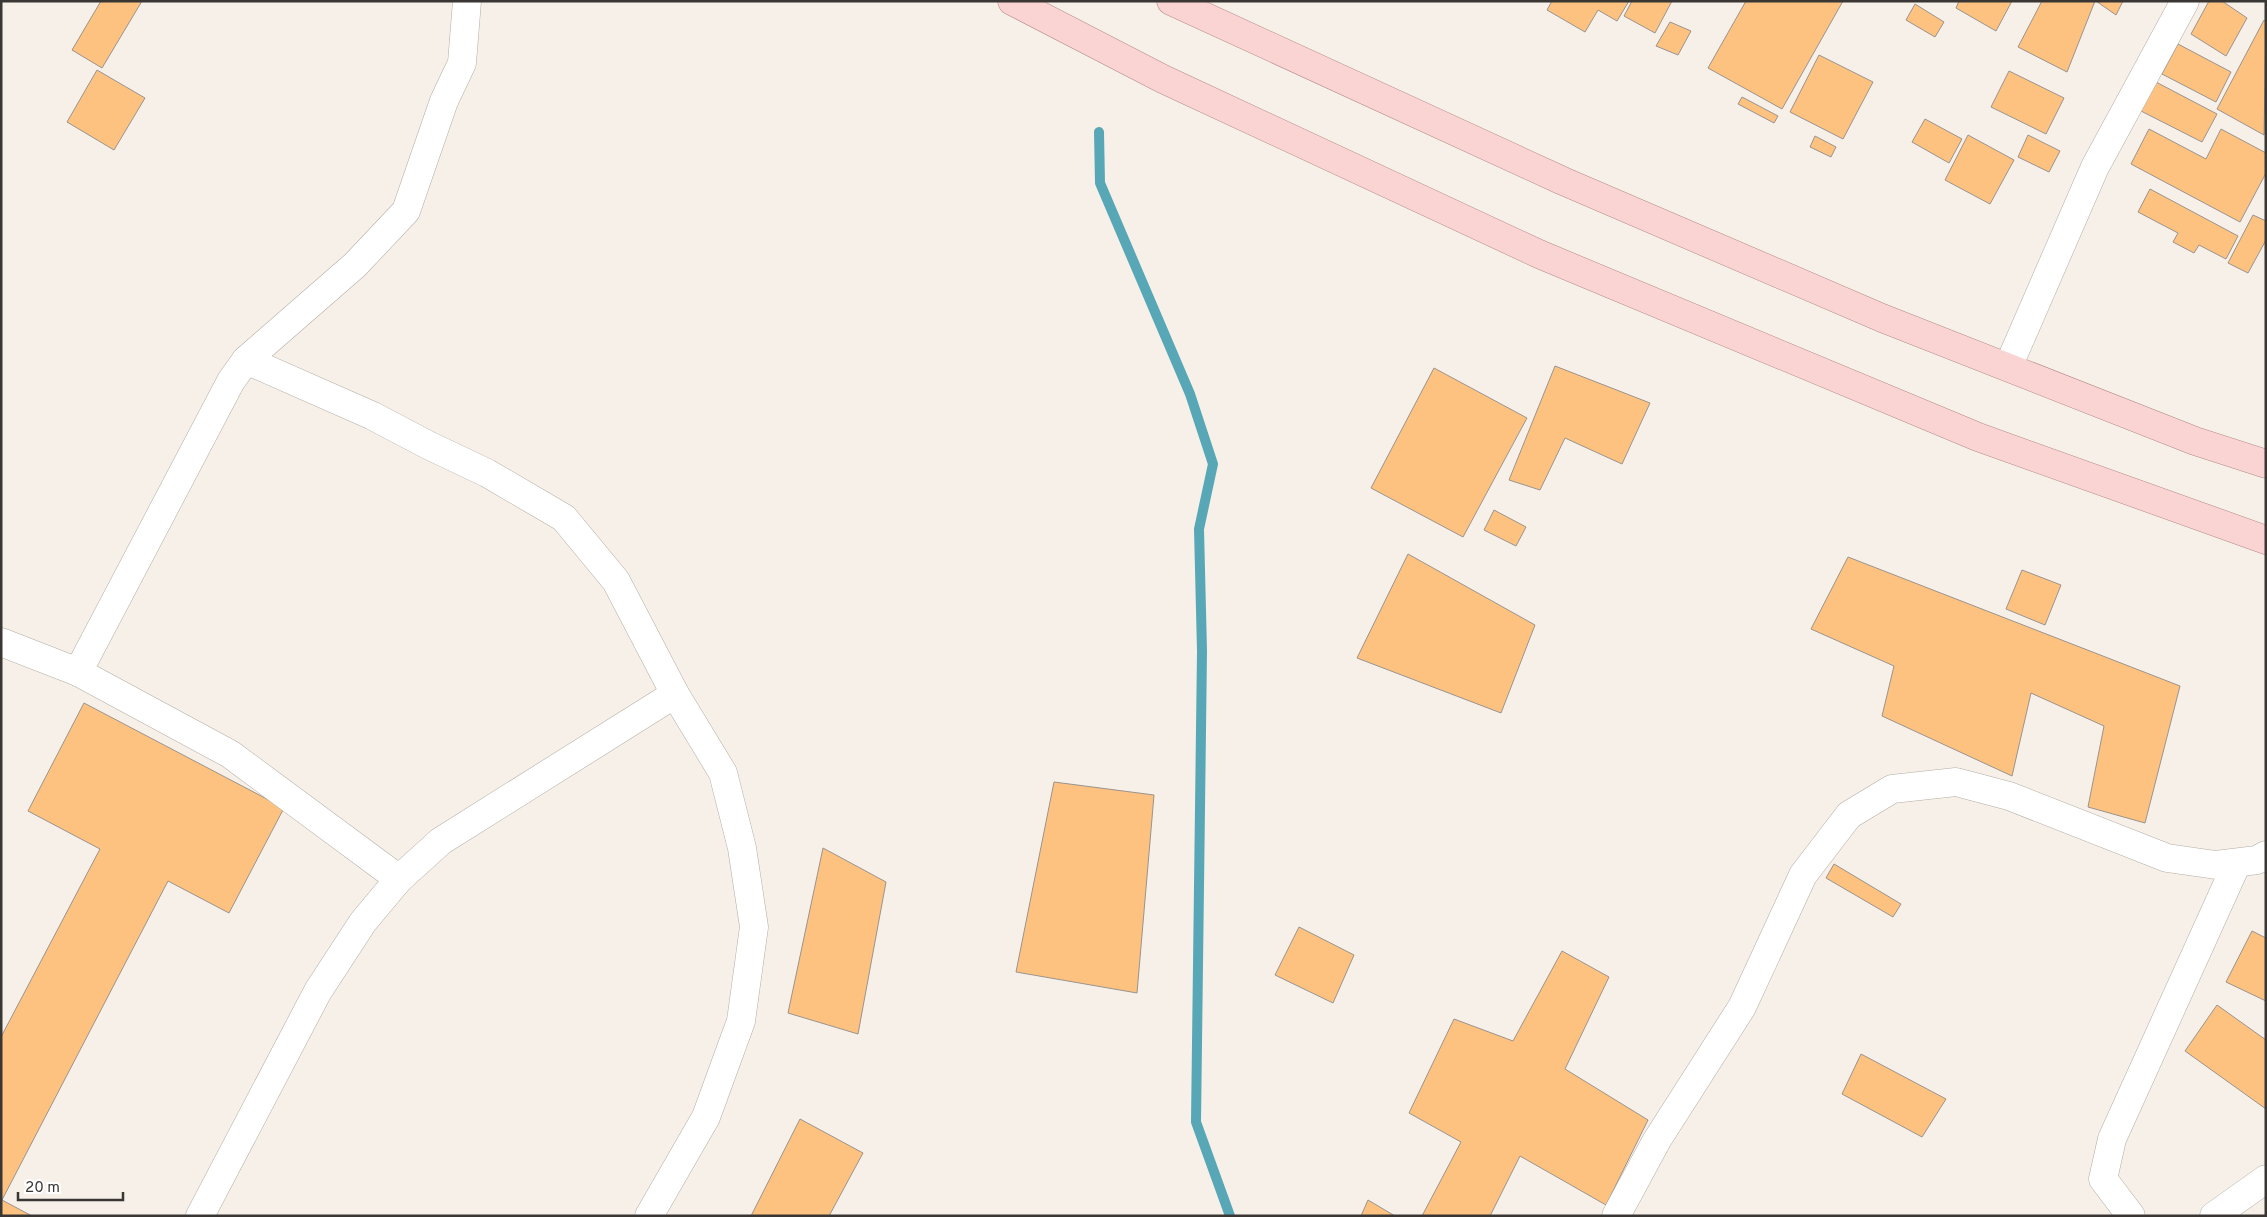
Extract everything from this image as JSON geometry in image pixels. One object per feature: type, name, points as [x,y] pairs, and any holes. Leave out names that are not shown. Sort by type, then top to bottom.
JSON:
[{"type":"main road","points":[[1012,1],[1163,79],[1539,254],[1978,437],[2266,540]]},
{"type":"main road","points":[[1171,1],[1572,185],[1882,318],[2196,441],[2266,464]]},
{"type":"street","points":[[78,672],[231,381],[246,360],[356,265],[406,212],[444,101],[462,63],[467,1]]},
{"type":"street","points":[[2008,367],[2095,166],[2185,1]]},
{"type":"street","points":[[246,360],[373,416],[487,473],[564,518],[616,581],[675,694],[723,773],[742,848],[754,927],[740,1021],[706,1117],[649,1216]]},
{"type":"street","points":[[1,642],[78,672],[230,754],[399,879]]},
{"type":"street","points":[[200,1216],[318,991],[363,922],[399,879],[441,841],[675,694]]},
{"type":"street","points":[[1616,1216],[1657,1140],[1742,1007],[1804,875],[1850,815],[1892,789],[1956,782],[2009,796],[2167,858],[2216,865],[2238,864],[2257,860],[2266,855]]},
{"type":"street","points":[[2132,1216],[2103,1179],[2112,1139],[2238,864]]},
{"type":"street","points":[[2214,1216],[2266,1179]]},
{"type":"building","points":[[101,1],[142,1],[102,68],[72,50]]},
{"type":"building","points":[[1552,1],[1629,1],[1617,21],[1598,10],[1585,32],[1547,10]]},
{"type":"building","points":[[1632,1],[1672,1],[1655,33],[1624,16]]},
{"type":"building","points":[[1746,1],[1843,1],[1782,109],[1708,68]]},
{"type":"building","points":[[1959,1],[2012,1],[1996,31],[1956,8]]},
{"type":"building","points":[[2042,1],[2095,1],[2067,72],[2018,47]]},
{"type":"building","points":[[2096,1],[2123,1],[2116,15]]},
{"type":"building","points":[[2209,1],[2222,1],[2247,18],[2226,56],[2191,34]]},
{"type":"building","points":[[1915,4],[1944,22],[1935,37],[1906,20]]},
{"type":"building","points":[[2264,20],[2266,22],[2264,135],[2217,109]]},
{"type":"building","points":[[1670,22],[1691,31],[1678,55],[1656,46]]},
{"type":"building","points":[[2178,44],[2231,72],[2216,102],[2162,74]]},
{"type":"building","points":[[1819,55],[1873,82],[1843,139],[1790,112]]},
{"type":"building","points":[[97,70],[145,98],[114,150],[67,122]]},
{"type":"building","points":[[2009,71],[2064,98],[2046,134],[1991,107]]},
{"type":"building","points":[[2154,81],[2217,114],[2202,142],[2139,110]]},
{"type":"building","points":[[1742,97],[1778,116],[1774,123],[1738,104]]},
{"type":"building","points":[[1925,119],[1962,139],[1949,163],[1912,142]]},
{"type":"building","points":[[2149,129],[2206,159],[2221,129],[2266,153],[2266,173],[2240,222],[2131,164]]},
{"type":"building","points":[[1968,135],[2014,160],[1990,204],[1945,180]]},
{"type":"building","points":[[2028,135],[2060,151],[2049,172],[2018,157]]},
{"type":"building","points":[[1815,136],[1836,147],[1831,157],[1810,147]]},
{"type":"building","points":[[2150,189],[2238,236],[2226,259],[2199,245],[2194,253],[2173,242],[2178,233],[2138,212]]},
{"type":"building","points":[[2253,215],[2266,221],[2266,240],[2248,273],[2228,263]]},
{"type":"building","points":[[1555,366],[1650,403],[1622,464],[1565,438],[1540,490],[1509,480]]},
{"type":"building","points":[[1434,368],[1527,418],[1463,537],[1371,488]]},
{"type":"building","points":[[1494,510],[1526,527],[1516,546],[1484,530]]},
{"type":"building","points":[[1408,554],[1535,625],[1501,713],[1357,658]]},
{"type":"building","points":[[1848,557],[2180,686],[2145,823],[2088,807],[2104,726],[2031,693],[2012,776],[1882,716],[1894,666],[1811,629]]},
{"type":"building","points":[[2022,570],[2061,585],[2045,625],[2006,609]]},
{"type":"building","points":[[84,703],[284,808],[229,913],[168,881],[2,1200],[32,1216],[1,1216],[1,1037],[100,849],[28,811]]},
{"type":"building","points":[[1054,782],[1154,795],[1137,993],[1016,972]]},
{"type":"building","points":[[823,848],[886,882],[858,1034],[788,1013]]},
{"type":"building","points":[[1834,864],[1901,904],[1893,917],[1826,878]]},
{"type":"building","points":[[1299,927],[1354,955],[1333,1003],[1275,975]]},
{"type":"building","points":[[2252,931],[2266,938],[2266,1001],[2226,982]]},
{"type":"building","points":[[1562,951],[1609,977],[1565,1069],[1648,1120],[1606,1205],[1520,1156],[1490,1216],[1422,1216],[1461,1142],[1409,1113],[1454,1019],[1513,1041]]},
{"type":"building","points":[[2217,1005],[2266,1040],[2266,1109],[2185,1051]]},
{"type":"building","points":[[1861,1054],[1946,1099],[1922,1137],[1842,1094]]},
{"type":"building","points":[[800,1119],[863,1153],[829,1216],[751,1216]]},
{"type":"building","points":[[1368,1200],[1395,1216],[1361,1216]]},
{"type":"waterway","points":[[1099,132],[1100,183],[1190,394],[1213,464],[1199,529],[1202,651],[1196,1122],[1230,1216]]}]
